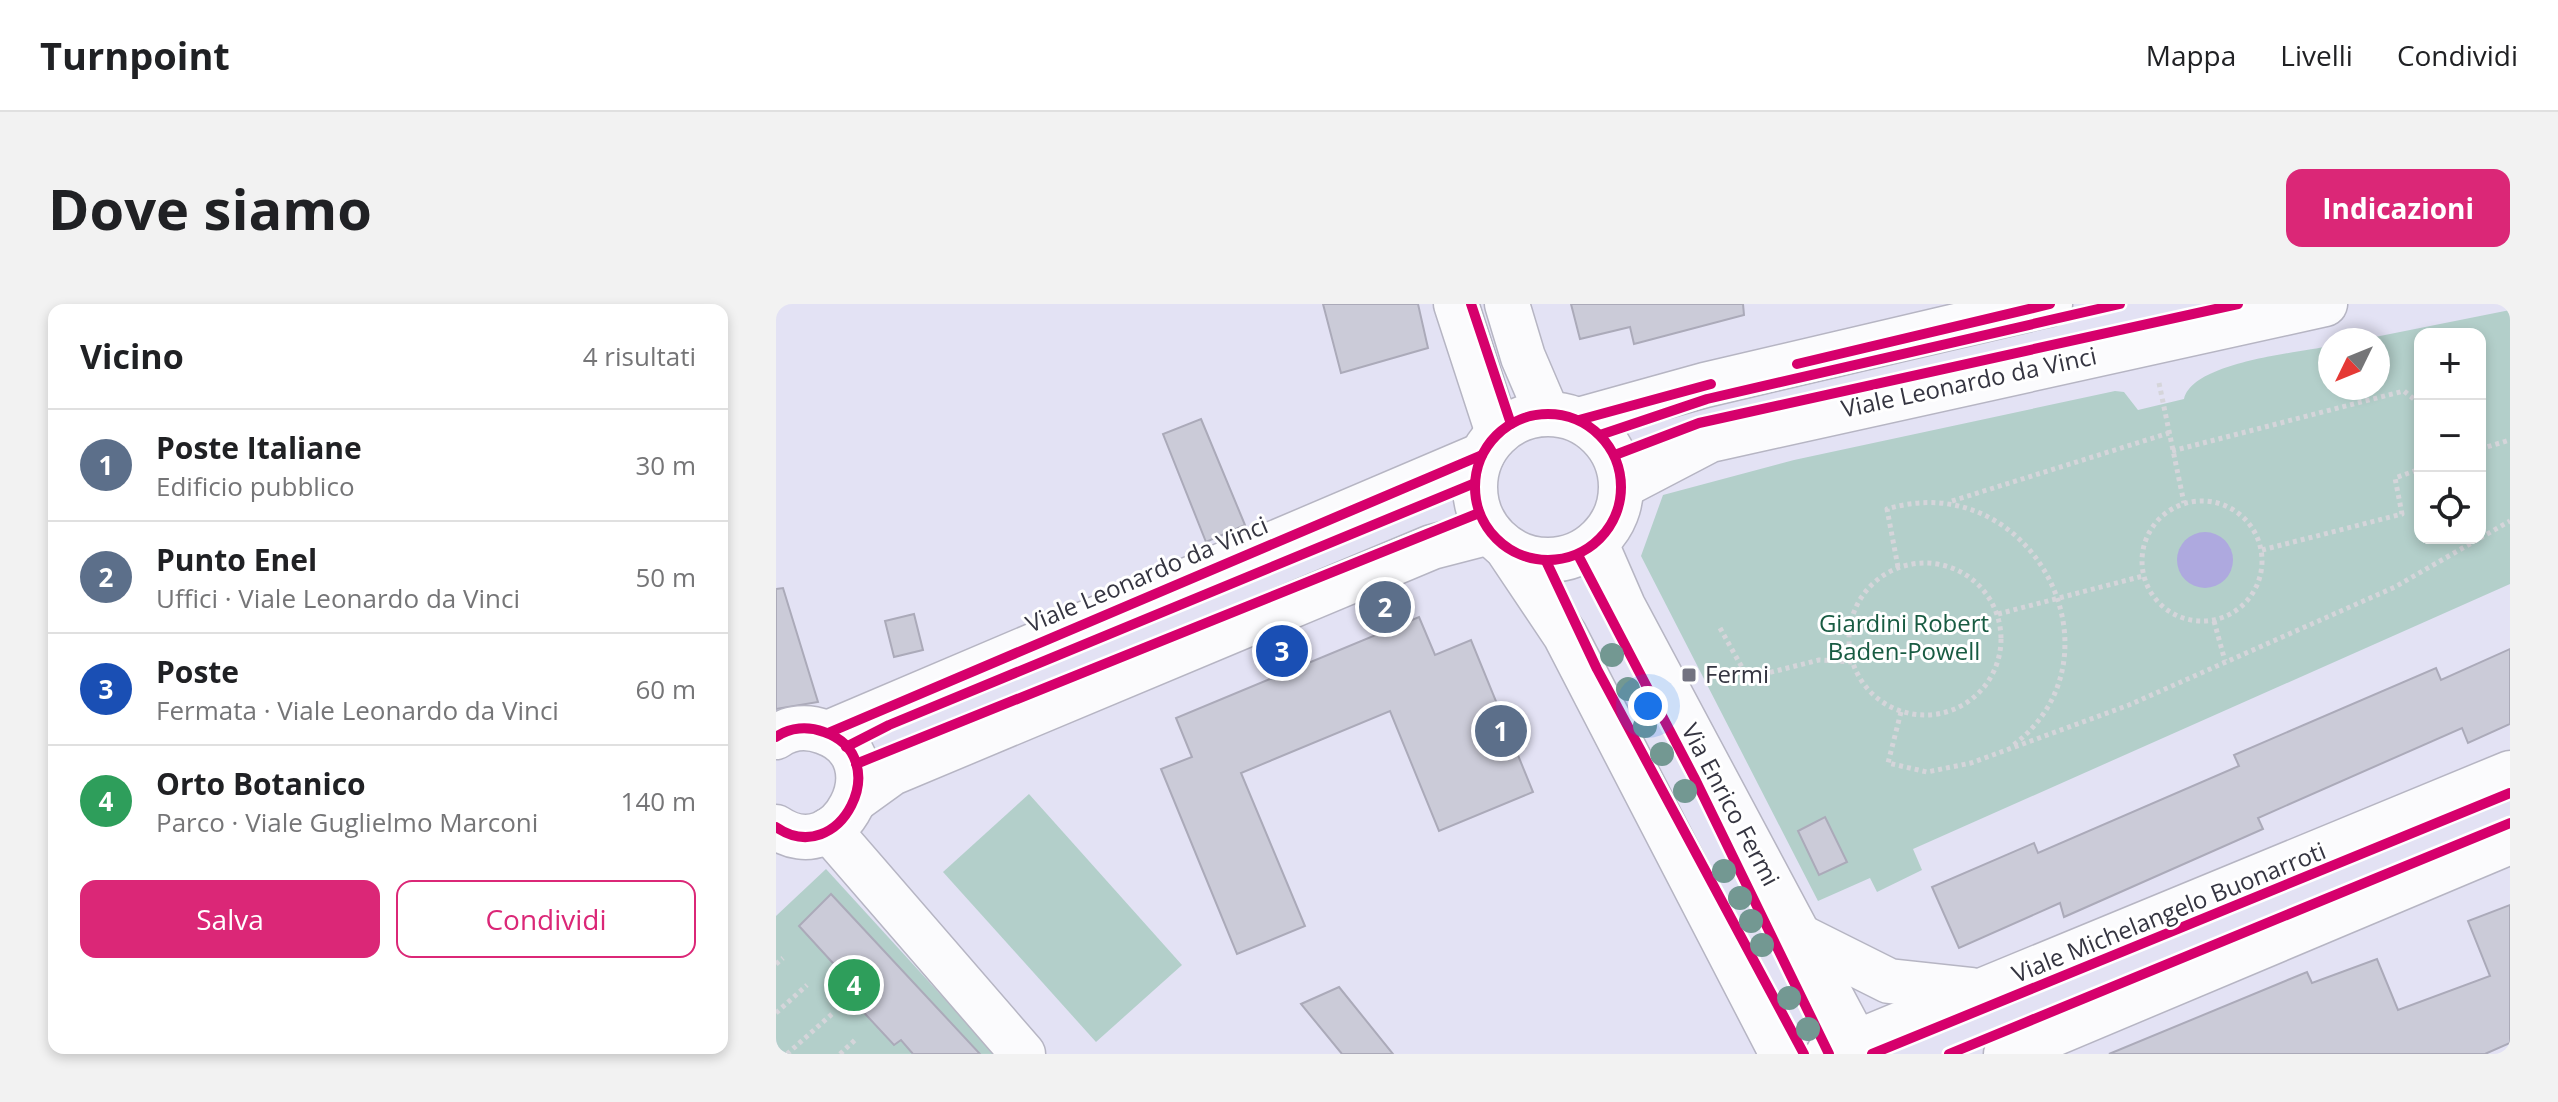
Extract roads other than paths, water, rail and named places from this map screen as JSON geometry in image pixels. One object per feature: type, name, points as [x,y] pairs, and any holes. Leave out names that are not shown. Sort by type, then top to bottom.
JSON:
[{"type":"street","points":[[1456,304],[1490,444]]},
{"type":"street","points":[[778,830],[798,836],[843,815],[906,767],[1432,547],[1498,539],[1525,557],[1546,561],[1578,555],[1596,544],[1610,528],[1619,508],[1622,486],[1615,455],[1600,435],[1563,417],[1523,357],[1507,304]]},
{"type":"street","points":[[1782,1054],[1565,635],[1498,539],[1476,498],[1475,483],[1490,444],[1521,419],[1563,417],[2050,304]]},
{"type":"street","name":"Viale Leonardo da Vinci","points":[[1622,486],[1710,440],[2325,304]]},
{"type":"street","name":"Viale Leonardo da Vinci","points":[[828,733],[1490,444]]},
{"type":"street","name":"Via Enrico Fermi","points":[[1596,544],[1623,606],[1801,937],[1849,1050]]},
{"type":"street","points":[[776,737],[797,728],[828,733],[846,747],[856,764],[859,782],[843,815]]},
{"type":"street","name":"Viale Michelangelo Buonarroti","points":[[1849,1050],[1978,991],[2510,773]]},
{"type":"street","points":[[843,815],[1023,1054]]},
{"type":"street","points":[[2006,1054],[2057,1041],[2510,842]]},
{"type":"street","points":[[1801,937],[1889,981],[1978,991]]},
{"type":"place","name":"Punto Enel","points":[[1385,607]]},
{"type":"place","name":"Poste","points":[[1282,651]]},
{"type":"place","name":"Fermi","points":[[1689,675]]},
{"type":"place","name":"Poste Italiane","points":[[1501,731]]},
{"type":"place","name":"Orto Botanico","points":[[854,985]]},
{"type":"park label","name":"Giardini Robert Baden-Powell","points":[[1904,638]]}]
